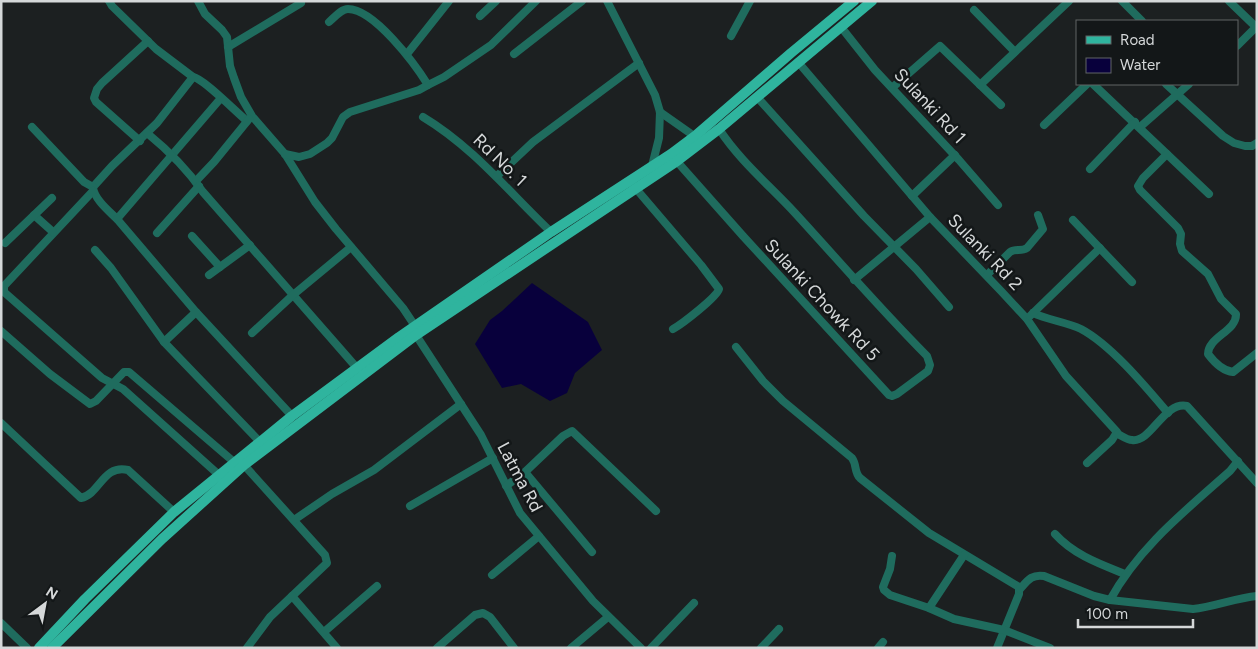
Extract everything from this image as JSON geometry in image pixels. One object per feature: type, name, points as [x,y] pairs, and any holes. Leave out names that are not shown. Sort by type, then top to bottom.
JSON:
[{"type":"main road","points":[[52,648],[209,490],[260,442],[292,416],[357,368],[674,158],[698,139],[790,53],[854,1]]},
{"type":"main road","points":[[698,139],[718,129],[872,1]]},
{"type":"main road","points":[[39,648],[85,598],[174,512],[209,490],[219,475],[239,463],[414,330],[550,232],[633,185]]},
{"type":"street","points":[[109,1],[148,41],[249,119]]},
{"type":"street","points":[[198,1],[205,14],[226,33],[230,66],[249,119]]},
{"type":"street","points":[[407,54],[449,1]]},
{"type":"street","points":[[480,16],[496,1]]},
{"type":"street","points":[[285,154],[300,157],[316,152],[332,138],[343,117],[350,112],[419,90],[444,78],[491,45],[536,1]]},
{"type":"street","points":[[514,54],[582,1]]},
{"type":"street","points":[[607,1],[655,95],[660,112],[655,170]]},
{"type":"street","points":[[731,36],[750,1]]},
{"type":"street","points":[[980,85],[1070,1]]},
{"type":"street","points":[[1122,1],[1141,20]]},
{"type":"street","points":[[1229,1],[1256,27],[1238,45]]},
{"type":"street","points":[[228,47],[301,3]]},
{"type":"street","points":[[329,22],[343,10],[349,9],[366,16],[407,54],[428,85]]},
{"type":"street","points":[[974,10],[1015,52]]},
{"type":"street","name":"Sulanki Rd 1","points":[[841,27],[875,70],[998,205]]},
{"type":"street","points":[[140,141],[96,102],[94,98],[102,82],[148,41]]},
{"type":"street","points":[[892,87],[940,46],[1001,105]]},
{"type":"street","name":"Sulanki Rd 2","points":[[798,62],[930,217],[1027,319],[1066,376],[1118,434]]},
{"type":"street","points":[[497,176],[539,138],[639,63]]},
{"type":"street","points":[[193,77],[157,123],[112,166],[3,286],[6,296],[102,378],[123,389],[219,475]]},
{"type":"street","points":[[1044,125],[1086,85]]},
{"type":"street","points":[[1095,85],[1209,194]]},
{"type":"street","points":[[1167,85],[1223,136],[1234,143],[1245,146],[1256,143]]},
{"type":"street","points":[[1090,169],[1137,125],[1178,95],[1188,85]]},
{"type":"street","points":[[758,97],[949,308]]},
{"type":"street","points":[[117,219],[221,98]]},
{"type":"street","points":[[660,112],[698,139]]},
{"type":"street","name":"Rd No. 1","points":[[423,117],[439,126],[467,148],[497,176],[550,232]]},
{"type":"street","points":[[157,233],[249,119]]},
{"type":"street","name":"Latma Rd","points":[[249,119],[285,154],[315,202],[402,308],[481,435],[520,513],[608,617],[640,647]]},
{"type":"street","points":[[32,127],[84,182],[93,189],[196,312],[292,416]]},
{"type":"street","points":[[718,129],[733,149],[793,211],[854,280],[930,217]]},
{"type":"street","points":[[147,132],[173,155],[357,368]]},
{"type":"street","points":[[1167,154],[1143,178],[1138,186],[1178,228],[1181,234],[1182,251],[1208,274],[1221,299],[1236,314],[1234,322],[1211,345],[1208,354],[1222,368],[1228,372],[1233,372],[1257,353]]},
{"type":"street","points":[[912,196],[955,156]]},
{"type":"street","name":"Sulanki Chowk Rd 5","points":[[674,158],[827,329],[892,396],[924,375],[930,368],[930,361],[854,280]]},
{"type":"street","points":[[633,185],[714,279],[719,289],[717,294],[698,312],[673,329]]},
{"type":"street","points":[[5,243],[52,198]]},
{"type":"street","points":[[34,215],[53,232]]},
{"type":"street","points":[[987,275],[1014,249],[1024,250],[1027,248],[1042,228],[1038,215]]},
{"type":"street","points":[[1073,220],[1132,282]]},
{"type":"street","points":[[192,236],[220,268]]},
{"type":"street","points":[[209,275],[250,245]]},
{"type":"street","points":[[252,333],[293,295],[351,247]]},
{"type":"street","points":[[1027,319],[1100,248]]},
{"type":"street","points":[[95,250],[164,342],[260,442]]},
{"type":"street","points":[[164,342],[196,312]]},
{"type":"street","points":[[1033,313],[1075,327],[1090,335],[1131,371],[1168,413]]},
{"type":"street","points":[[1,331],[50,374],[90,404],[96,401],[124,372],[129,372],[239,463],[294,520],[325,556],[327,563],[258,631],[247,648]]},
{"type":"street","points":[[736,347],[763,381],[852,458],[855,472],[860,478],[913,522],[1020,589]]},
{"type":"street","points":[[294,520],[332,494],[374,470],[461,404]]},
{"type":"street","points":[[1087,463],[1118,434],[1126,439],[1135,440],[1144,435],[1176,407],[1186,406],[1257,483]]},
{"type":"street","points":[[3,429],[81,498],[87,496],[112,471],[122,469],[128,470],[174,512]]},
{"type":"street","points":[[506,486],[525,472],[563,436],[572,431],[656,511]]},
{"type":"street","points":[[410,506],[493,458]]},
{"type":"street","points":[[1110,600],[1136,559],[1158,535],[1230,471],[1238,461]]},
{"type":"street","points":[[525,472],[592,552]]},
{"type":"street","points":[[1055,534],[1068,546],[1084,556],[1125,574]]},
{"type":"street","points":[[492,575],[538,536]]},
{"type":"street","points":[[929,608],[964,555]]},
{"type":"street","points":[[892,556],[892,565],[884,584],[884,590],[890,595],[929,608],[954,619],[1004,630],[1050,648]]},
{"type":"street","points":[[998,648],[1020,589],[1030,577],[1038,575],[1110,600],[1192,609],[1257,596]]},
{"type":"street","points":[[324,632],[377,586]]},
{"type":"street","points":[[292,596],[337,648]]},
{"type":"street","points":[[651,648],[694,603]]},
{"type":"street","points":[[437,648],[476,615],[483,613],[490,617],[514,648]]},
{"type":"street","points":[[571,648],[608,617]]},
{"type":"street","points":[[1,623],[27,648]]},
{"type":"street","points":[[761,648],[779,630]]},
{"type":"water","points":[[532,283],[588,322],[602,350],[575,373],[567,393],[550,401],[521,384],[502,388],[475,344],[490,320]]}]
